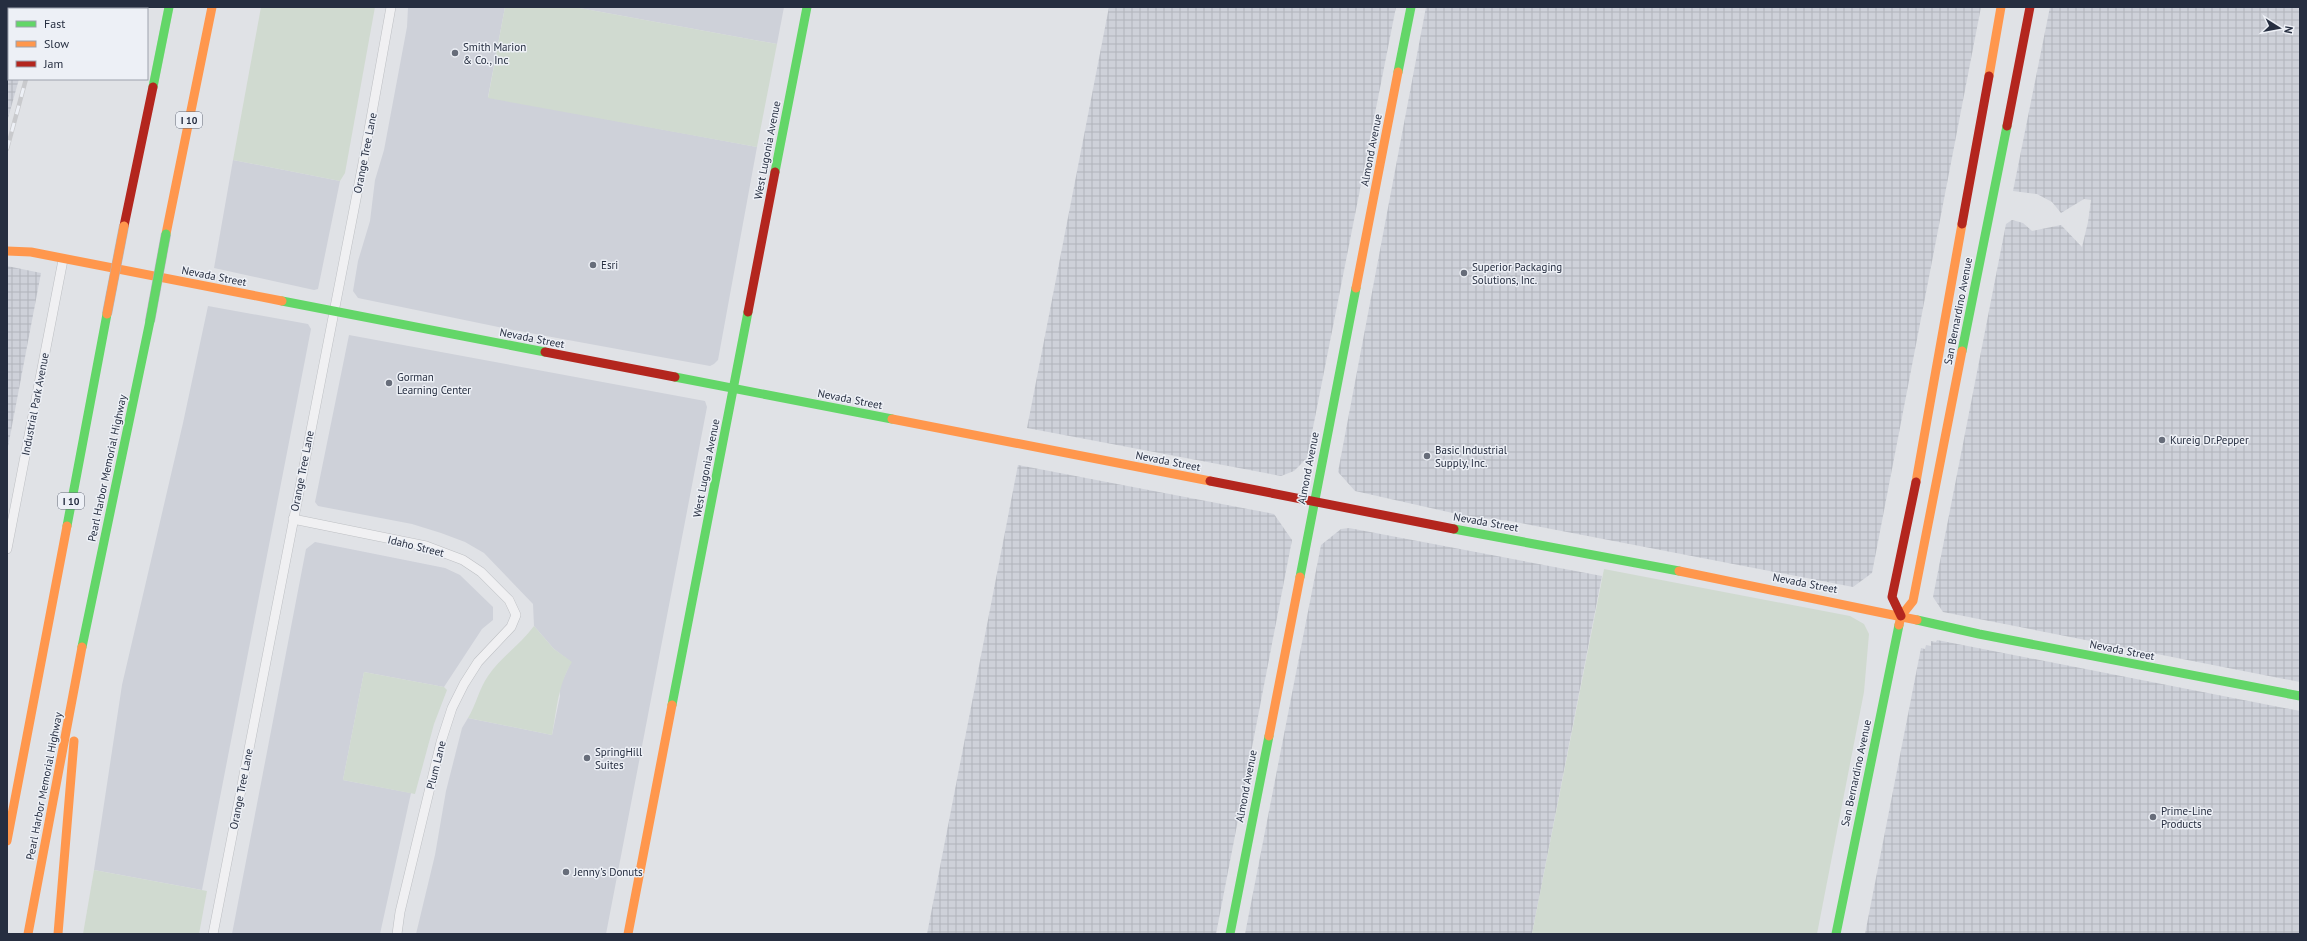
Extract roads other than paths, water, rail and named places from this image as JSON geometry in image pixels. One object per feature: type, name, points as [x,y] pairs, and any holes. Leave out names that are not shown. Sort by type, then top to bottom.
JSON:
[{"type":"main road","name":"I 10","points":[[7,841],[124,226],[169,7]]},
{"type":"main road","name":"Pearl Harbor Memorial Highway","points":[[28,934],[82,646],[150,321],[212,7]]},
{"type":"main road","name":"West Lugonia Avenue","points":[[628,934],[807,7]]},
{"type":"main road","name":"Almond Avenue","points":[[1230,934],[1411,7]]},
{"type":"main road","name":"San Bernardino Avenue","points":[[1901,616],[1892,597],[1919,466],[2002,7]]},
{"type":"main road","name":"San Bernardino Avenue","points":[[1836,934],[1901,616],[1914,601],[2030,7]]},
{"type":"main road","name":"Nevada Street","points":[[7,244],[22,247],[31,252]]},
{"type":"main road","name":"Nevada Street","points":[[7,251],[31,252],[64,260],[734,390],[1482,534],[1587,552],[1901,616],[1978,634],[2300,696]]},
{"type":"main road","points":[[58,934],[82,646]]},
{"type":"main road","points":[[7,792],[36,688]]},
{"type":"street","name":"Orange Tree Lane","points":[[212,934],[334,312],[383,58],[391,7]]},
{"type":"street","name":"Industrial Park Avenue","points":[[7,549],[64,260]]},
{"type":"street","name":"Idaho Street","points":[[293,519],[426,546],[447,553],[481,572],[509,600],[516,615]]},
{"type":"street","name":"Plum Lane","points":[[398,934],[400,912],[441,742],[452,708],[464,684],[478,662],[511,627],[516,615]]},
{"type":"railway","points":[[7,149],[26,80]]},
{"type":"place","name":"Smith Marion & Co., Inc","points":[[455,53]]},
{"type":"place","name":"Esri","points":[[593,265]]},
{"type":"place","name":"Superior Packaging Solutions, Inc.","points":[[1464,273]]},
{"type":"place","name":"Gorman Learning Center","points":[[389,383]]},
{"type":"place","name":"Kureig Dr.Pepper","points":[[2162,440]]},
{"type":"place","name":"Basic Industrial Supply, Inc.","points":[[1427,456]]},
{"type":"place","name":"SpringHill Suites","points":[[587,758]]},
{"type":"place","name":"Prime-Line Products","points":[[2153,817]]},
{"type":"place","name":"Jenny's Donuts","points":[[566,872]]}]
